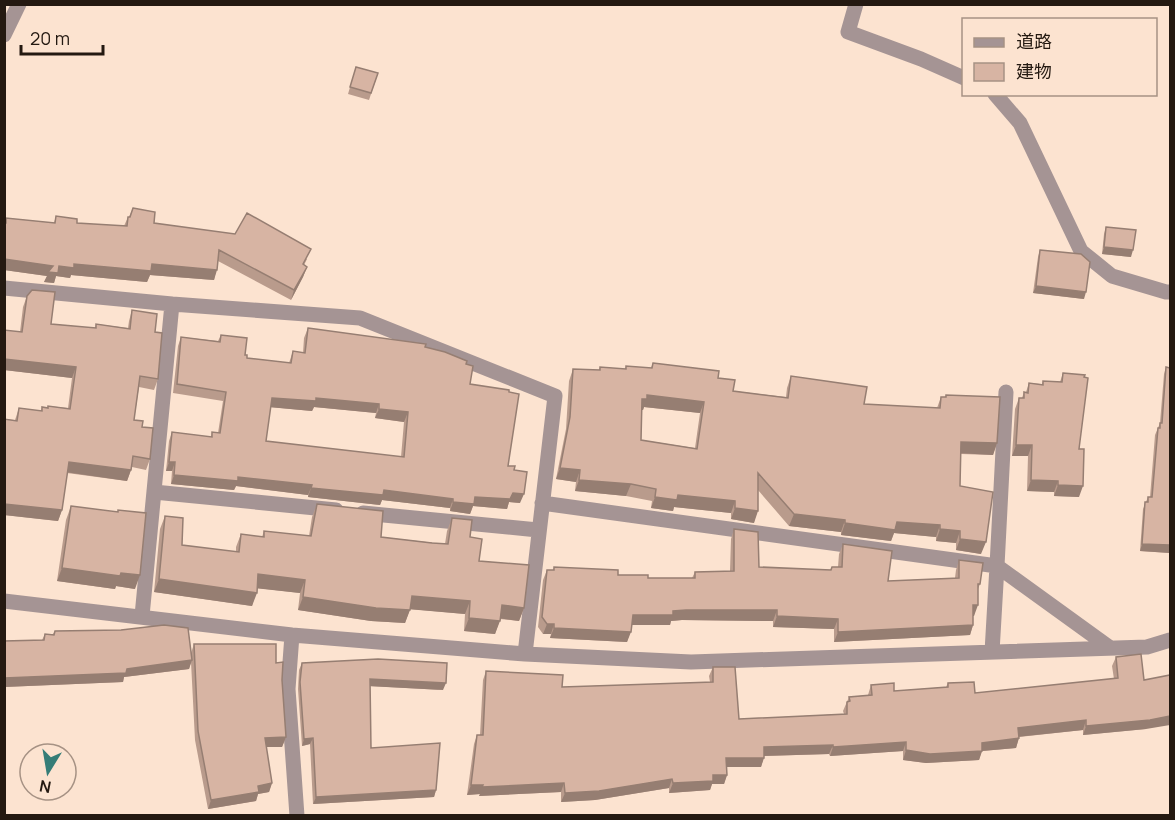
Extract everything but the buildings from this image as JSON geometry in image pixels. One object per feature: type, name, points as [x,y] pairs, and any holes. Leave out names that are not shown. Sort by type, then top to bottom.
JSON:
[{"type":"street","points":[[4,35],[19,4]]},
{"type":"street","points":[[856,4],[848,32],[921,59],[962,78]]},
{"type":"street","points":[[997,96],[1020,123],[1081,251],[1112,276],[1170,292]]},
{"type":"street","points":[[4,288],[172,304],[360,318],[555,396],[525,654]]},
{"type":"street","points":[[142,616],[172,304]]},
{"type":"street","points":[[992,652],[1006,392]]},
{"type":"street","points":[[154,492],[538,530]]},
{"type":"street","points":[[542,503],[997,566],[1109,647]]},
{"type":"street","points":[[4,601],[292,635],[525,654],[691,662],[1147,647],[1170,640]]},
{"type":"street","points":[[292,635],[288,689],[297,816]]}]
